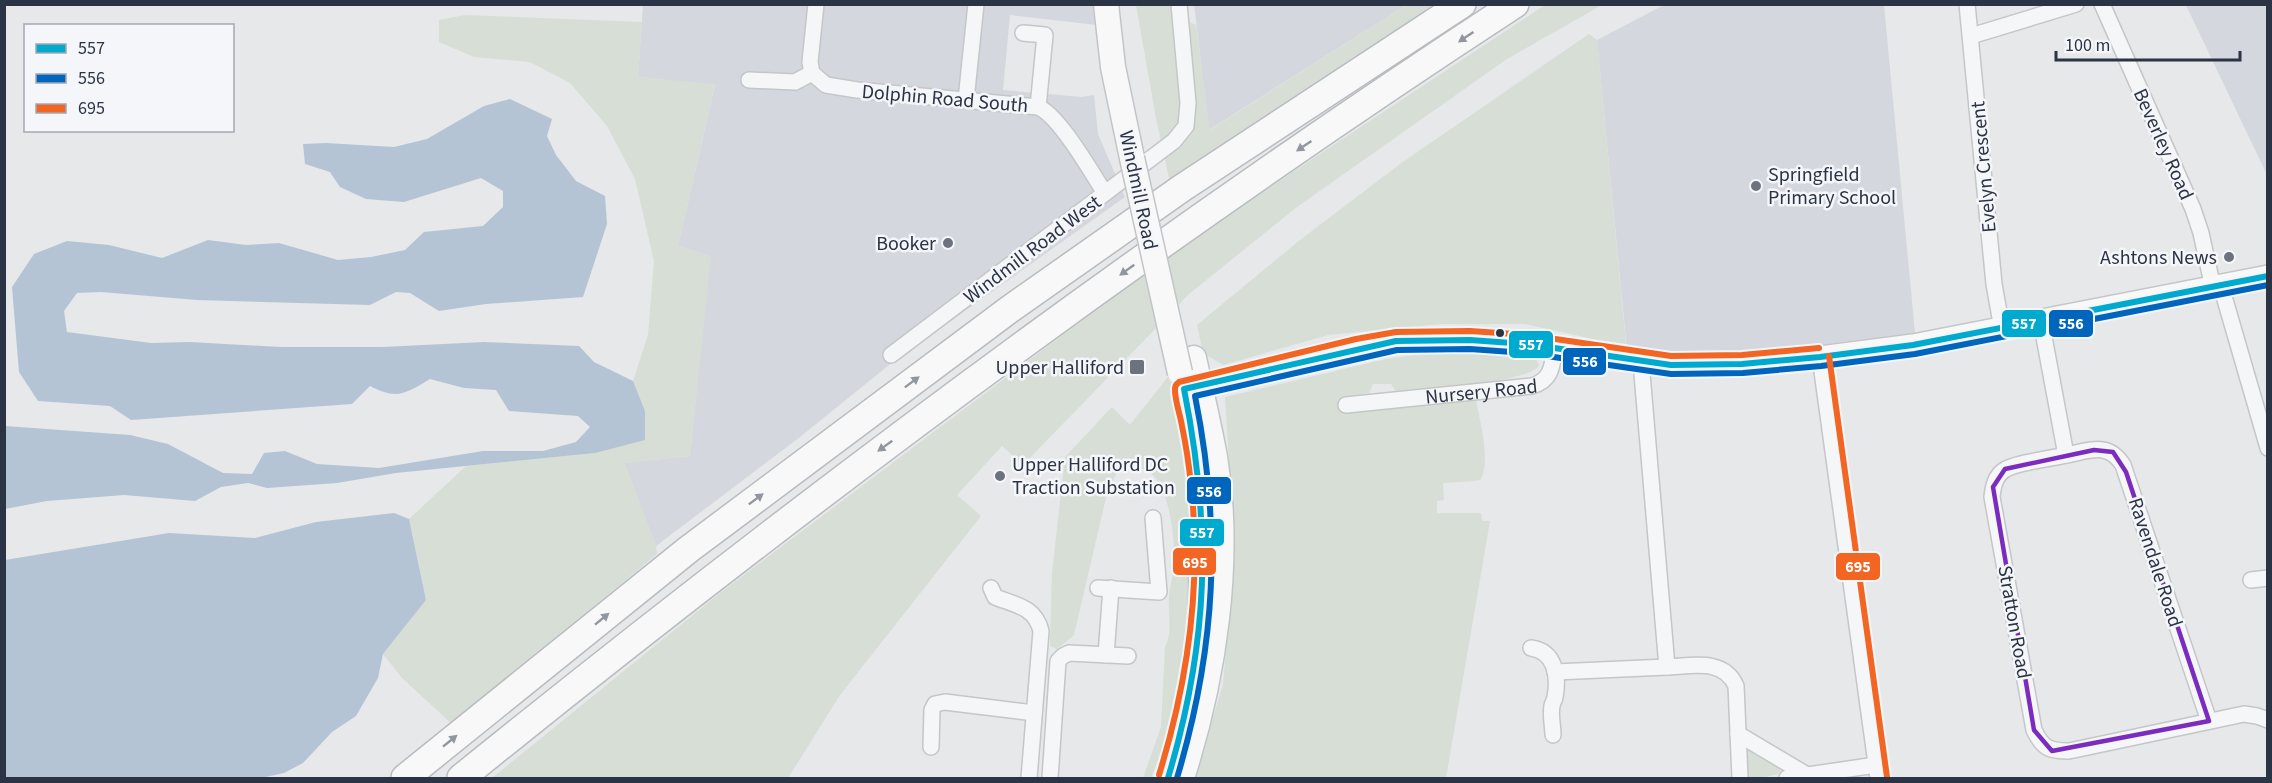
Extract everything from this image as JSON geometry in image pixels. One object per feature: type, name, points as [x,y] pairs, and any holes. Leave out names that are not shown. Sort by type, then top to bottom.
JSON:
[{"type":"highway","points":[[405,778],[689,549],[1010,309],[1182,188],[1462,4]]},
{"type":"highway","points":[[461,778],[849,472],[1168,241],[1515,4]]},
{"type":"main road","name":"Windmill Road","points":[[1106,4],[1113,67],[1139,153],[1190,376]]},
{"type":"main road","name":"Windmill Road","points":[[1122,4],[1139,153]]},
{"type":"main road","points":[[1168,778],[1179,744],[1194,669],[1203,587],[1202,508],[1190,376]]},
{"type":"main road","points":[[1182,778],[1198,724],[1210,668],[1221,551],[1215,458],[1190,376]]},
{"type":"street","points":[[748,80],[795,82],[812,74],[810,62],[816,4]]},
{"type":"street","points":[[966,100],[976,4]]},
{"type":"street","name":"Windmill Road West","points":[[891,355],[1174,141],[1186,126],[1188,103],[1179,4]]},
{"type":"street","name":"Evelyn Crescent","points":[[1967,4],[1994,284],[2002,328]]},
{"type":"street","points":[[1971,36],[2076,4]]},
{"type":"street","name":"Beverley Road","points":[[2102,4],[2193,209],[2268,448]]},
{"type":"street","points":[[1023,33],[1046,35],[1038,106]]},
{"type":"street","name":"Dolphin Road South","points":[[812,74],[826,85],[858,90],[1038,106],[1057,122],[1105,193]]},
{"type":"street","name":"Nursery Road","points":[[1190,376],[1396,341],[1470,340],[1555,348],[1641,362],[1699,366],[1820,357],[1913,345],[2268,276]]},
{"type":"street","points":[[2041,321],[2066,455]]},
{"type":"street","name":"Nursery Road","points":[[1346,405],[1383,395],[1532,386],[1546,379],[1552,369],[1555,348]]},
{"type":"street","points":[[1787,778],[1877,772],[1820,357]]},
{"type":"street","points":[[1641,362],[1667,667]]},
{"type":"street","name":"Ravendale Road","points":[[2066,455],[2108,450],[2116,455],[2123,465],[2209,722]]},
{"type":"street","name":"Stratton Road","points":[[2066,455],[2006,469],[1997,477],[1993,486],[1994,509],[2034,730],[2038,739],[2052,751],[2069,751],[2244,714],[2268,720]]},
{"type":"street","points":[[1106,655],[1104,588],[1159,592],[1153,518]]},
{"type":"street","points":[[2251,580],[2268,578]]},
{"type":"street","points":[[991,588],[995,597],[1023,606],[1035,616],[1041,631],[1029,778]]},
{"type":"street","points":[[1531,648],[1546,653],[1551,659],[1555,672],[1555,698],[1552,706],[1553,735]]},
{"type":"street","points":[[1050,778],[1058,660],[1069,653],[1128,656]]},
{"type":"street","points":[[1039,662],[1057,666]]},
{"type":"street","points":[[1555,672],[1710,665],[1726,671],[1736,686],[1740,778]]},
{"type":"street","points":[[931,747],[932,710],[935,704],[945,702],[1034,713]]},
{"type":"street","points":[[1738,734],[1807,775]]},
{"type":"highlighted area","points":[[2094,450],[2113,452],[2126,472],[2209,721],[2052,751],[2034,730],[1993,487],[2005,469]]},
{"type":"shaded area","points":[[1194,4],[1406,5],[1209,130]]},
{"type":"shaded area","points":[[643,5],[1095,5],[1097,25],[1010,15],[1003,90],[1082,97],[1094,95],[1098,134],[1125,197],[889,365],[800,437],[656,546],[624,463],[690,456],[710,256],[678,246],[715,85],[638,77]]},
{"type":"shaded area","points":[[1136,5],[1177,5],[1180,18],[1196,25],[1210,130],[1406,5],[1439,5],[1170,183]]},
{"type":"shaded area","points":[[1545,5],[1602,5],[1507,59],[1297,207],[1189,294],[1023,465],[1002,446],[957,495],[981,516],[840,695],[788,778],[492,778],[720,593],[1178,248]]},
{"type":"shaded area","name":"Springfield Primary School","points":[[1664,5],[1884,5],[1915,333],[1737,355],[1682,356],[1627,350],[1597,40]]},
{"type":"shaded area","points":[[2186,5],[2267,5],[2267,175]]},
{"type":"shaded area","points":[[465,15],[642,22],[638,77],[715,84],[678,246],[711,256],[690,456],[625,463],[657,554],[452,724],[402,678],[383,654],[426,600],[409,519],[466,466],[595,453],[645,411],[633,381],[648,335],[654,261],[635,179],[607,126],[570,83],[530,62],[474,57],[439,42],[439,20]]},
{"type":"shaded area","points":[[1589,34],[1597,40],[1626,344],[1525,324],[1441,324],[1328,335],[1223,365],[1203,353],[1197,325],[1300,240],[1400,164]]},
{"type":"shaded area","points":[[1437,352],[1519,353],[1534,355],[1539,365],[1516,377],[1496,381],[1396,391],[1391,384],[1373,384],[1369,393],[1340,398],[1342,410],[1475,396],[1484,440],[1483,473],[1480,480],[1443,483],[1444,500],[1437,501],[1437,513],[1481,513],[1482,521],[1490,521],[1446,778],[1195,778],[1223,684],[1235,552],[1225,397],[1386,359]]},
{"type":"shaded area","points":[[1171,373],[1183,424],[1188,459],[1192,535],[1191,610],[1183,669],[1170,730],[1151,778],[1143,778],[1161,727],[1165,647],[1170,629],[1169,597],[1174,560],[1169,511],[1161,486],[1155,477],[1141,469],[1120,467],[1108,489],[1074,635],[1057,649],[1050,646],[1052,573],[1065,457],[1112,407],[1130,425]]},
{"type":"shaded area","points":[[1751,748],[1779,765],[1778,774],[1747,778],[1746,750]]},
{"type":"water","points":[[510,99],[552,119],[547,136],[556,155],[576,181],[605,196],[607,224],[583,297],[486,304],[439,311],[410,293],[396,292],[370,305],[197,300],[101,292],[77,293],[64,311],[67,332],[151,343],[190,342],[281,347],[383,347],[484,342],[579,346],[594,362],[633,381],[645,411],[645,440],[595,453],[396,473],[337,483],[267,488],[248,483],[221,487],[195,501],[124,495],[47,501],[5,509],[5,426],[130,435],[168,444],[223,473],[252,474],[264,453],[285,451],[317,464],[379,468],[483,451],[543,451],[576,442],[590,427],[578,416],[509,411],[496,390],[464,388],[430,379],[407,391],[394,394],[370,386],[352,404],[131,420],[110,406],[38,401],[19,372],[12,287],[34,254],[67,241],[109,245],[162,258],[208,240],[246,245],[279,243],[338,260],[371,257],[405,250],[424,232],[483,226],[503,207],[503,191],[481,178],[404,202],[366,199],[340,187],[330,172],[305,164],[303,144],[394,147],[427,139],[484,106]]},
{"type":"water","points":[[394,513],[409,519],[426,600],[383,654],[378,678],[356,716],[332,732],[303,763],[284,773],[261,778],[5,778],[5,560],[169,533],[255,538],[316,522]]},
{"type":"transit line","name":"557","points":[[1168,778],[1182,728],[1192,679],[1202,585],[1199,490],[1184,389],[1396,341],[1470,340],[1527,344],[1671,365],[1742,364],[1820,357],[1913,345],[2268,276]]},
{"type":"transit line","name":"556","points":[[1177,778],[1200,682],[1211,588],[1209,494],[1204,446],[1195,396],[1397,350],[1470,349],[1526,353],[1671,374],[1743,373],[1821,366],[1915,354],[2268,285]]},
{"type":"transit line","name":"695","points":[[1159,775],[1185,668],[1195,559],[1191,485],[1175,394],[1175,386],[1179,382],[1356,339],[1396,332],[1470,331],[1528,335],[1671,356],[1742,355],[1819,348]]},
{"type":"transit line","name":"695","points":[[1829,356],[1887,777]]},
{"type":"place","name":"Springfield Primary School","points":[[1756,186]]},
{"type":"place","name":"Booker","points":[[948,243]]},
{"type":"place","name":"Ashtons News","points":[[2229,257]]},
{"type":"place","name":"Upper Halliford","points":[[1137,367]]},
{"type":"place","name":"Upper Halliford DC Traction Substation","points":[[1000,476]]}]
